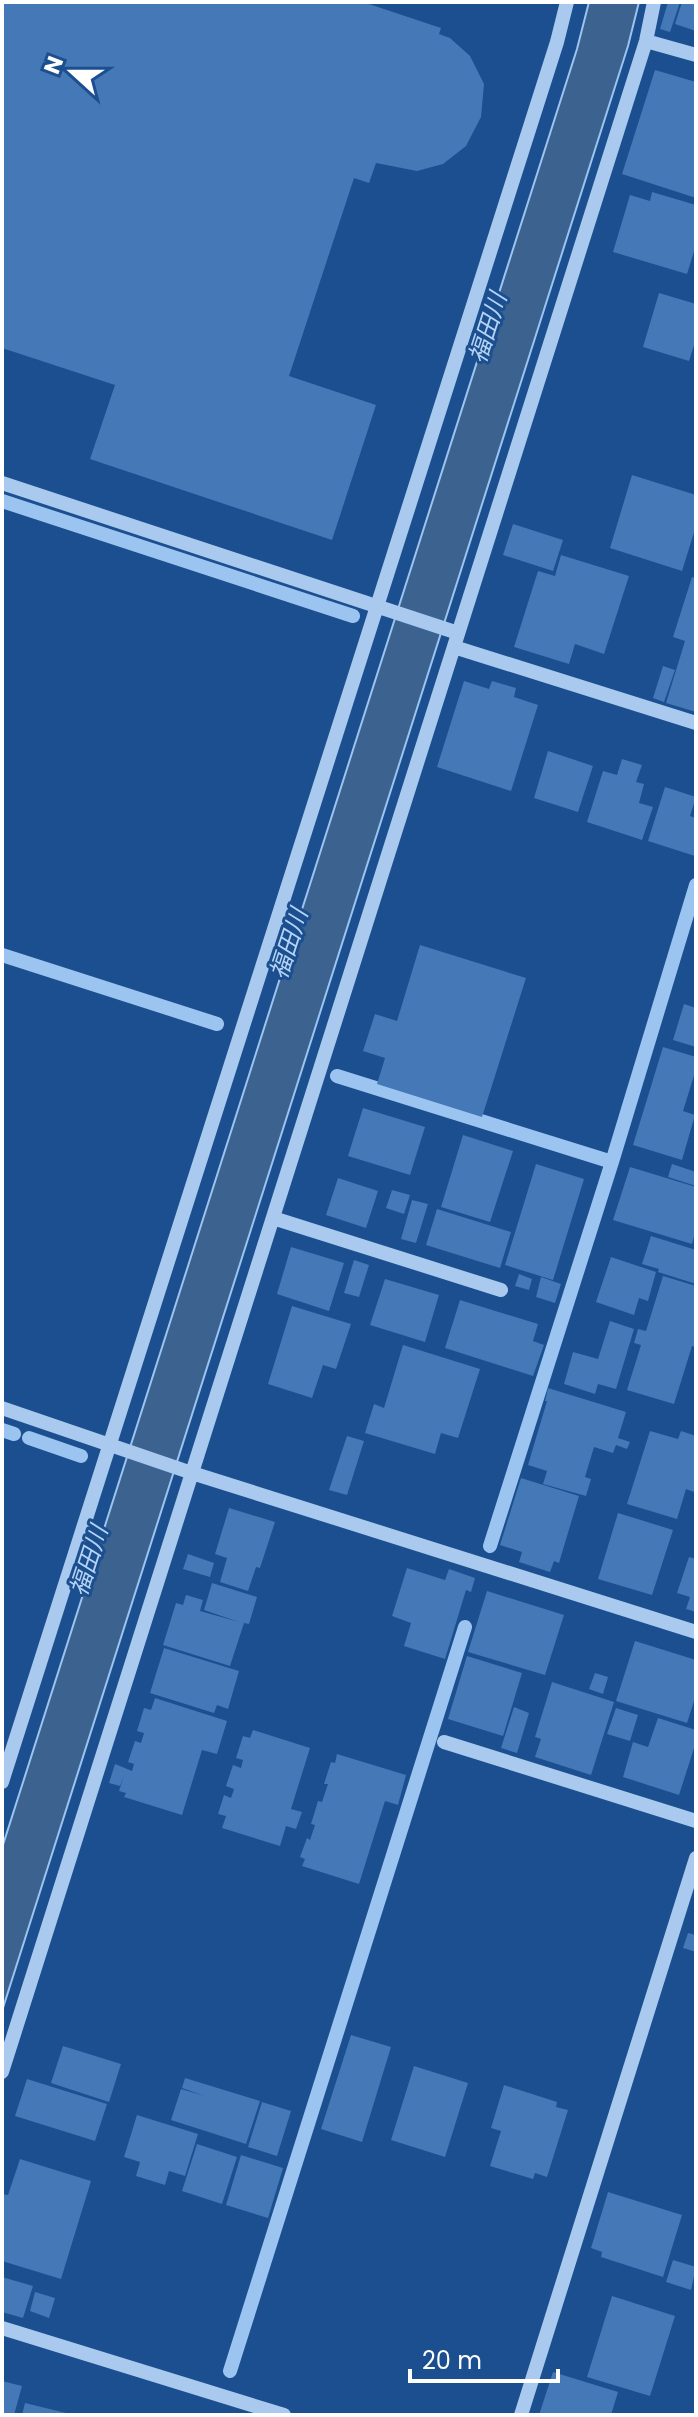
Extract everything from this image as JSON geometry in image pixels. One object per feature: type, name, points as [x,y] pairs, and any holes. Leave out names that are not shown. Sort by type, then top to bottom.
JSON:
[{"type":"street","points":[[2,1782],[116,1445],[382,608],[567,2]]},
{"type":"street","points":[[2,2072],[273,1218],[452,636],[646,41],[654,2]]},
{"type":"street","points":[[646,41],[696,55]]},
{"type":"street","points":[[2,483],[382,608],[696,723]]},
{"type":"street","points":[[273,1218],[501,1290]]},
{"type":"street","points":[[2,1408],[192,1473],[696,1632]]},
{"type":"street","points":[[444,1742],[696,1821]]},
{"type":"street","points":[[521,2415],[696,1858]]},
{"type":"street","points":[[2,2328],[284,2415]]},
{"type":"water","name":"福田川","points":[[589,2],[639,2],[628,46],[2,2011],[2,1848],[577,49]]},
{"type":"building","points":[[2,2],[363,2],[441,28],[439,34],[450,38],[470,56],[484,84],[481,117],[466,146],[443,164],[417,171],[376,163],[369,183],[354,178],[289,376],[376,405],[332,540],[90,459],[115,385],[2,348]]},
{"type":"building","points":[[668,2],[680,2],[670,32],[660,29]]},
{"type":"building","points":[[682,2],[696,2],[696,31],[675,24]]},
{"type":"building","points":[[655,70],[696,82],[696,198],[622,174]]},
{"type":"building","points":[[652,192],[696,205],[696,245],[687,274],[613,252],[630,195],[650,201]]},
{"type":"building","points":[[659,293],[696,304],[696,339],[689,361],[643,347]]},
{"type":"building","points":[[632,475],[696,495],[696,526],[682,571],[610,548]]},
{"type":"building","points":[[513,524],[563,540],[553,571],[503,555]]},
{"type":"building","points":[[561,555],[629,576],[604,654],[575,644],[569,664],[514,647],[538,571],[555,576]]},
{"type":"building","points":[[692,577],[696,578],[696,712],[666,703],[685,641],[673,637]]},
{"type":"building","points":[[663,666],[675,670],[664,702],[653,698]]},
{"type":"building","points":[[464,681],[489,689],[492,681],[516,688],[514,697],[538,705],[511,791],[437,767]]},
{"type":"building","points":[[548,751],[593,766],[578,812],[534,798]]},
{"type":"building","points":[[622,759],[642,765],[636,782],[644,784],[639,803],[653,807],[642,840],[587,822],[603,771],[617,775]]},
{"type":"building","points":[[665,787],[696,797],[690,816],[696,818],[695,856],[648,841]]},
{"type":"building","points":[[420,945],[526,978],[482,1117],[377,1084],[385,1058],[363,1051],[375,1014],[397,1021]]},
{"type":"building","points":[[684,1004],[696,1008],[696,1047],[673,1040]]},
{"type":"building","points":[[663,1047],[696,1057],[696,1069],[683,1111],[695,1115],[682,1160],[633,1145]]},
{"type":"building","points":[[363,1108],[425,1127],[410,1175],[348,1156]]},
{"type":"building","points":[[463,1135],[513,1151],[490,1222],[441,1207]]},
{"type":"building","points":[[536,1164],[584,1179],[553,1280],[505,1265]]},
{"type":"building","points":[[672,1164],[696,1172],[696,1186],[668,1177]]},
{"type":"building","points":[[630,1167],[696,1187],[696,1230],[692,1244],[613,1220]]},
{"type":"building","points":[[338,1178],[378,1191],[366,1228],[326,1215]]},
{"type":"building","points":[[392,1190],[410,1195],[404,1214],[386,1208]]},
{"type":"building","points":[[412,1200],[428,1204],[416,1243],[401,1239]]},
{"type":"building","points":[[437,1209],[511,1232],[500,1268],[426,1245]]},
{"type":"building","points":[[651,1236],[696,1250],[696,1284],[642,1264]]},
{"type":"building","points":[[291,1247],[344,1263],[329,1311],[277,1294]]},
{"type":"building","points":[[611,1257],[656,1272],[648,1301],[639,1298],[634,1315],[596,1302]]},
{"type":"building","points":[[354,1260],[369,1265],[359,1297],[344,1293]]},
{"type":"building","points":[[519,1274],[532,1279],[529,1290],[515,1286]]},
{"type":"building","points":[[663,1276],[696,1286],[696,1347],[692,1346],[674,1404],[627,1390],[641,1345],[634,1343],[638,1329],[646,1331]]},
{"type":"building","points":[[541,1277],[561,1284],[555,1303],[536,1297]]},
{"type":"building","points":[[385,1279],[439,1295],[425,1342],[370,1325]]},
{"type":"building","points":[[460,1300],[538,1324],[533,1341],[544,1345],[533,1376],[445,1348]]},
{"type":"building","points":[[292,1306],[351,1324],[336,1369],[323,1365],[312,1398],[268,1384]]},
{"type":"building","points":[[610,1321],[634,1329],[616,1389],[598,1384],[595,1394],[564,1384],[573,1352],[598,1359]]},
{"type":"building","points":[[403,1345],[480,1369],[458,1438],[441,1433],[435,1454],[365,1433],[374,1404],[384,1408]]},
{"type":"building","points":[[548,1388],[626,1412],[618,1438],[630,1442],[627,1449],[616,1445],[613,1453],[594,1447],[585,1477],[591,1479],[586,1496],[543,1484],[547,1471],[528,1465]]},
{"type":"building","points":[[650,1431],[678,1439],[681,1431],[696,1436],[696,1486],[694,1492],[686,1489],[677,1519],[627,1504]]},
{"type":"building","points":[[347,1436],[364,1441],[347,1495],[329,1490]]},
{"type":"building","points":[[521,1478],[579,1496],[559,1563],[554,1561],[550,1572],[519,1562],[522,1552],[500,1545]]},
{"type":"building","points":[[229,1508],[275,1522],[260,1568],[256,1567],[248,1591],[220,1582],[227,1558],[215,1554]]},
{"type":"building","points":[[618,1513],[673,1530],[652,1595],[598,1579]]},
{"type":"building","points":[[188,1554],[214,1563],[210,1577],[183,1569]]},
{"type":"building","points":[[689,1557],[696,1559],[696,1612],[686,1609],[690,1597],[677,1593]]},
{"type":"building","points":[[407,1568],[445,1580],[449,1569],[475,1578],[471,1592],[466,1590],[445,1659],[404,1646],[411,1623],[392,1616]]},
{"type":"building","points":[[212,1583],[257,1597],[249,1624],[244,1623],[230,1666],[163,1645],[176,1603],[183,1605],[186,1595],[203,1600],[200,1611],[239,1622],[204,1610]]},
{"type":"building","points":[[487,1591],[564,1615],[545,1675],[468,1652]]},
{"type":"building","points":[[635,1641],[696,1660],[696,1695],[687,1723],[616,1701]]},
{"type":"building","points":[[164,1648],[239,1671],[228,1709],[217,1705],[214,1713],[150,1693]]},
{"type":"building","points":[[467,1656],[522,1673],[503,1736],[448,1719]]},
{"type":"building","points":[[595,1673],[608,1677],[603,1694],[589,1689]]},
{"type":"building","points":[[552,1682],[614,1702],[591,1775],[535,1757],[541,1739],[535,1737]]},
{"type":"building","points":[[155,1698],[227,1721],[217,1754],[202,1750],[182,1815],[124,1797],[126,1793],[119,1791],[124,1775],[120,1786],[109,1783],[115,1764],[132,1771],[134,1764],[128,1762],[135,1741],[141,1743],[144,1733],[137,1731],[144,1708],[151,1710]]},
{"type":"building","points":[[514,1707],[529,1713],[517,1753],[501,1748]]},
{"type":"building","points":[[616,1708],[638,1715],[630,1741],[607,1734]]},
{"type":"building","points":[[658,1718],[696,1730],[696,1742],[679,1795],[623,1777],[633,1742],[648,1747]]},
{"type":"building","points":[[253,1730],[310,1748],[291,1809],[302,1812],[296,1829],[286,1826],[280,1846],[222,1828],[226,1816],[218,1814],[224,1795],[231,1798],[234,1789],[226,1786],[233,1765],[241,1768],[243,1760],[236,1758],[243,1736],[250,1738]]},
{"type":"building","points":[[337,1754],[406,1775],[398,1805],[385,1801],[359,1884],[302,1866],[305,1859],[300,1857],[307,1838],[310,1840],[318,1801],[322,1802],[328,1784],[324,1784]]},
{"type":"building","points":[[688,1933],[696,1935],[696,1952],[683,1948]]},
{"type":"building","points":[[351,2035],[391,2047],[362,2142],[321,2129]]},
{"type":"building","points":[[63,2046],[121,2064],[109,2102],[51,2083]]},
{"type":"building","points":[[414,2066],[468,2083],[445,2157],[391,2140]]},
{"type":"building","points":[[185,2078],[260,2101],[246,2144],[171,2120],[181,2089],[205,2096],[182,2088]]},
{"type":"building","points":[[27,2079],[107,2104],[95,2141],[15,2116]]},
{"type":"building","points":[[504,2085],[557,2102],[556,2107],[568,2110],[547,2177],[535,2173],[533,2179],[490,2166],[501,2131],[491,2128]]},
{"type":"building","points":[[262,2102],[291,2111],[277,2156],[248,2147]]},
{"type":"building","points":[[137,2115],[198,2134],[185,2176],[169,2171],[165,2185],[136,2176],[140,2162],[124,2157]]},
{"type":"building","points":[[197,2144],[237,2157],[222,2204],[182,2191]]},
{"type":"building","points":[[241,2155],[283,2168],[268,2218],[226,2205]]},
{"type":"building","points":[[20,2159],[91,2181],[61,2279],[2,2261],[2,2194],[8,2195]]},
{"type":"building","points":[[608,2192],[682,2215],[663,2277],[601,2257],[602,2252],[591,2248]]},
{"type":"building","points":[[673,2260],[696,2267],[691,2290],[666,2282]]},
{"type":"building","points":[[2,2277],[33,2286],[23,2318],[2,2312]]},
{"type":"building","points":[[35,2292],[55,2298],[49,2318],[30,2311]]},
{"type":"building","points":[[612,2296],[675,2316],[650,2396],[587,2377]]},
{"type":"building","points":[[553,2372],[618,2392],[611,2415],[539,2415]]},
{"type":"building","points":[[2,2381],[22,2386],[14,2415],[2,2415]]},
{"type":"building","points":[[25,2403],[70,2414],[70,2415],[22,2415]]},
{"type":"waterway","points":[[2,501],[353,616]]},
{"type":"waterway","points":[[612,1162],[696,885]]},
{"type":"waterway","points":[[2,955],[217,1024]]},
{"type":"waterway","points":[[337,1076],[612,1162],[490,1546]]},
{"type":"waterway","points":[[2,1430],[14,1434]]},
{"type":"waterway","points":[[29,1438],[81,1456]]},
{"type":"waterway","points":[[230,2371],[465,1627]]}]
